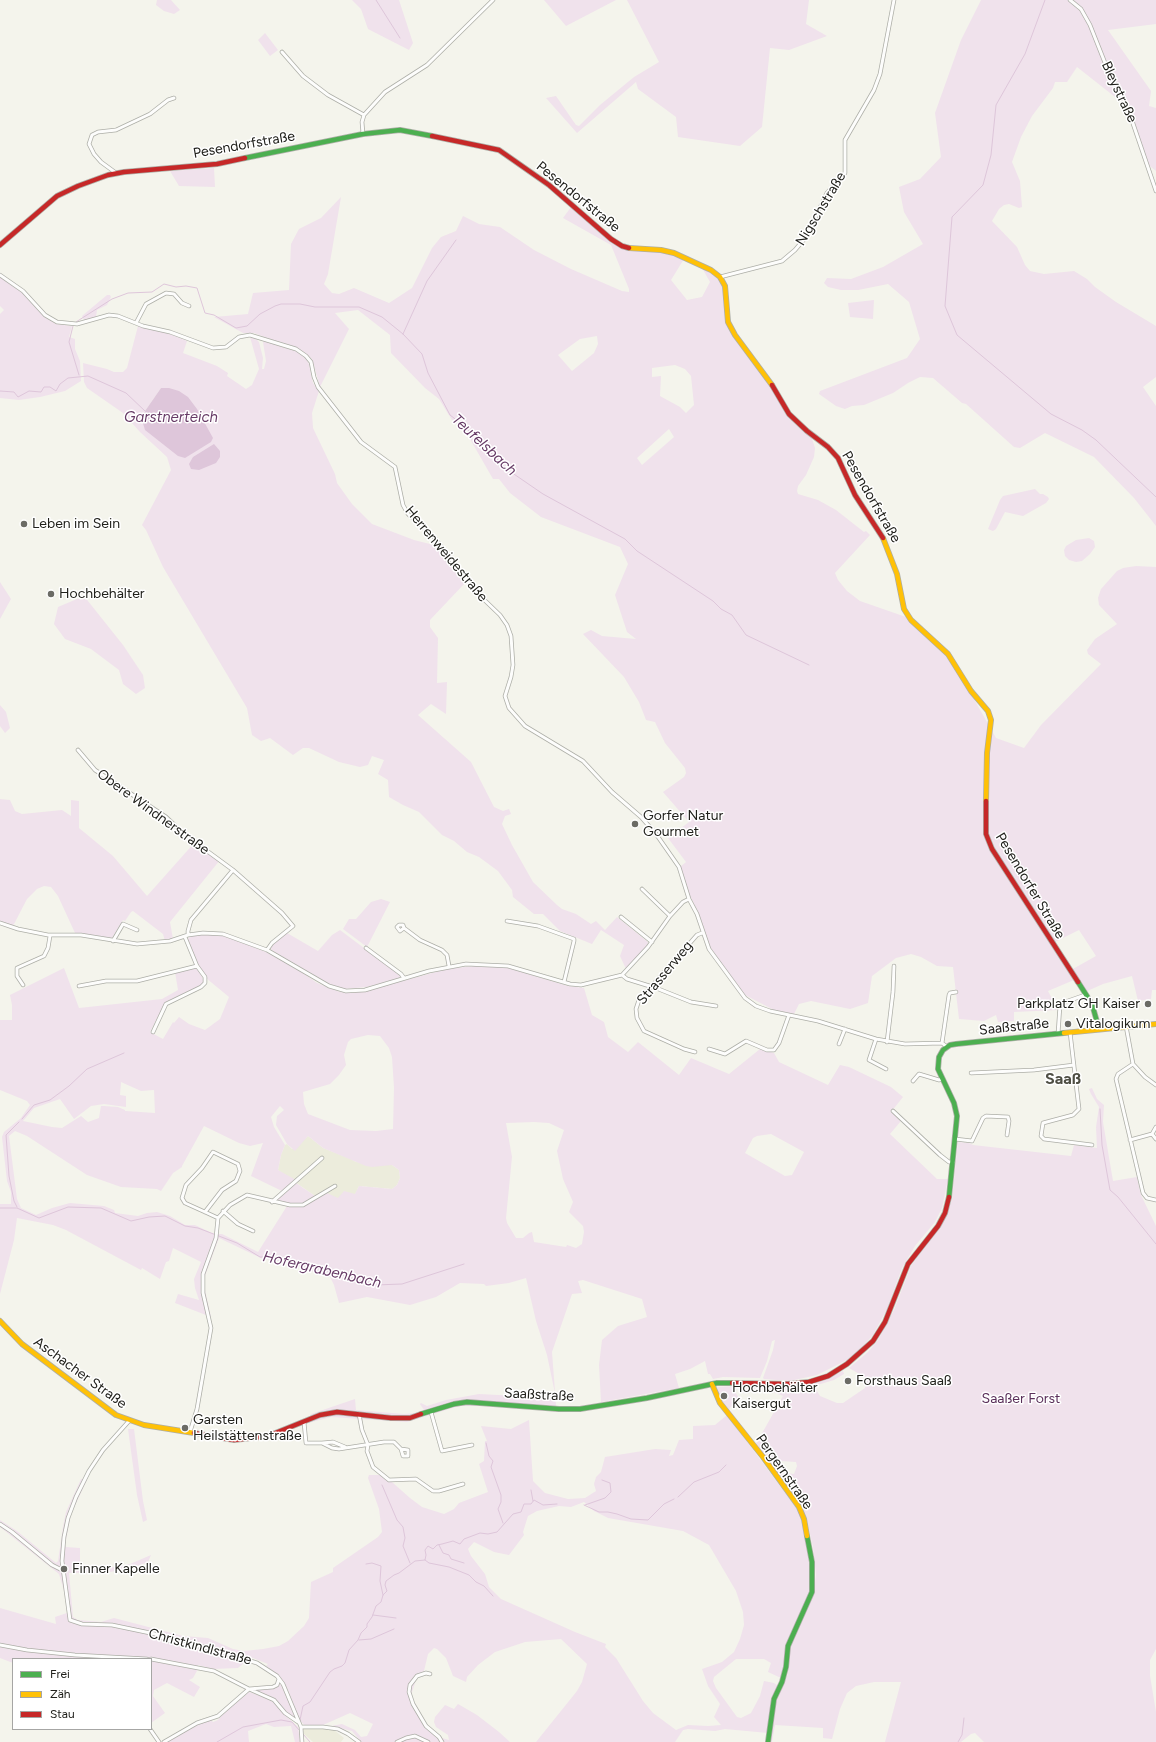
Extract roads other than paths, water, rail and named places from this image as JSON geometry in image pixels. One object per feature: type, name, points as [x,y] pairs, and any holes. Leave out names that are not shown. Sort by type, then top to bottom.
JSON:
[{"type":"street","points":[[363,134],[362,122],[364,115],[385,92],[427,65],[493,0]]},
{"type":"street","name":"Nigschstraße","points":[[720,277],[782,261],[795,250],[806,237],[827,193],[845,173],[845,140],[874,90],[880,74],[894,0]]},
{"type":"street","name":"Bleystraße","points":[[1070,0],[1081,10],[1090,25],[1109,73],[1127,106],[1156,191]]},
{"type":"street","points":[[282,52],[303,76],[322,90],[364,115]]},
{"type":"street","points":[[116,173],[94,154],[89,144],[92,135],[98,132],[116,130],[150,114],[168,100],[174,98]]},
{"type":"street","points":[[168,100],[172,103]]},
{"type":"street","name":"Pesendorfstraße","points":[[0,245],[57,196],[78,186],[116,173],[217,164],[363,134],[400,130],[451,139],[499,150],[549,185],[610,239],[622,246],[635,249],[661,250],[674,253],[698,263],[720,277],[726,286],[728,322],[735,335],[772,385],[789,414],[807,431],[828,447],[838,458],[855,495],[875,525],[889,550],[897,574],[904,609],[911,620],[948,654],[971,691],[988,711],[991,720],[990,731]]},
{"type":"street","name":"Herrenweidestraße","points":[[0,275],[24,291],[45,315],[57,322],[77,324],[113,315],[170,332],[213,348],[226,347],[239,337],[250,335],[296,350],[306,356],[311,362],[318,387],[361,442],[395,466],[403,505],[408,514],[435,538],[475,591],[500,615],[507,625],[511,636],[513,665],[505,696],[509,708],[525,726],[583,761],[612,792],[652,829],[676,862],[682,874],[689,899],[697,914],[702,933],[712,954],[745,998],[764,1009],[844,1029],[887,1042],[906,1044],[942,1043]]},
{"type":"street","points":[[136,323],[146,304],[166,293],[174,294],[182,303],[189,306]]},
{"type":"street","name":"Pesendorfer Straße","points":[[990,731],[986,782],[986,834],[992,848],[1095,1012],[1099,1029]]},
{"type":"street","name":"Obere Windnerstraße","points":[[78,750],[95,770],[161,814],[184,834],[233,870],[275,905],[293,926],[272,943],[267,950]]},
{"type":"street","points":[[152,1032],[166,1004],[201,987],[205,983],[205,977],[197,966],[186,936],[191,920],[233,870]]},
{"type":"street","points":[[642,889],[670,916]]},
{"type":"street","points":[[0,923],[18,929],[50,936],[81,935],[113,941],[149,944],[170,941],[203,933],[223,934],[267,950],[329,986],[338,990],[346,991],[364,990],[450,966],[466,964],[499,965],[526,970],[564,982],[581,985],[622,975],[652,942],[670,916],[683,902],[689,899]]},
{"type":"street","points":[[621,917],[652,942]]},
{"type":"street","points":[[507,921],[538,926],[574,939],[564,982]]},
{"type":"street","points":[[113,941],[123,924],[137,930]]},
{"type":"street","points":[[404,928],[420,940],[445,952],[450,966]]},
{"type":"street","name":"Strasserweg","points":[[695,1052],[684,1049],[642,1028],[636,1009],[639,1000],[651,986],[697,935],[702,933]]},
{"type":"street","points":[[23,985],[17,976],[17,968],[38,960],[44,956],[48,948],[50,936]]},
{"type":"street","points":[[366,948],[401,974],[404,978]]},
{"type":"street","points":[[80,986],[106,981],[137,981],[197,966]]},
{"type":"street","points":[[887,1042],[893,992],[894,966]]},
{"type":"street","points":[[622,975],[627,979],[651,986],[691,1002],[716,1006]]},
{"type":"street","points":[[947,1047],[942,1043],[949,995],[956,992]]},
{"type":"street","points":[[1058,1034],[1060,1006],[1065,1002],[1085,995]]},
{"type":"street","points":[[709,1049],[725,1054],[746,1041],[767,1050],[774,1050],[789,1015]]},
{"type":"street","name":"Saaßstraße","points":[[366,1415],[406,1418],[420,1416],[454,1404],[467,1402],[559,1409],[593,1408],[655,1397],[712,1384],[788,1384],[809,1382],[836,1371],[857,1357],[880,1332],[908,1264],[942,1219],[949,1200],[957,1111],[938,1069],[938,1061],[941,1053],[947,1047],[959,1043],[1156,1024]]},
{"type":"street","points":[[1126,1026],[1133,1064],[1145,1077],[1156,1085]]},
{"type":"street","points":[[839,1044],[844,1029]]},
{"type":"street","points":[[1070,1032],[1078,1111],[1073,1115],[1043,1123],[1041,1137],[1044,1139],[1092,1146]]},
{"type":"street","points":[[876,1039],[869,1060],[886,1069]]},
{"type":"street","points":[[1133,1064],[1116,1076],[1142,1193],[1147,1198],[1156,1200]]},
{"type":"street","points":[[971,1073],[1034,1070],[1074,1065]]},
{"type":"street","points":[[913,1081],[919,1074],[939,1080],[943,1079]]},
{"type":"street","points":[[893,1111],[946,1160],[953,1162]]},
{"type":"street","points":[[955,1139],[967,1141],[972,1140],[983,1118],[986,1116],[1008,1117],[1007,1135]]},
{"type":"street","points":[[1130,1140],[1152,1134],[1156,1127]]},
{"type":"street","points":[[1152,1134],[1156,1139]]},
{"type":"street","points":[[205,1212],[222,1190],[236,1181],[240,1171],[238,1164],[213,1152],[202,1168],[186,1185],[182,1198],[185,1203],[218,1218]]},
{"type":"street","points":[[272,1202],[322,1158]]},
{"type":"street","points":[[190,1432],[197,1408],[211,1328],[203,1290],[203,1274],[216,1238],[218,1218],[223,1211],[247,1195],[272,1202],[290,1205],[303,1205],[335,1186]]},
{"type":"street","points":[[223,1211],[238,1224],[253,1231]]},
{"type":"street","name":"Aschacher Straße","points":[[0,1321],[22,1344],[96,1402],[110,1412],[129,1421],[225,1439],[244,1440],[280,1432],[329,1414],[366,1415]]},
{"type":"street","name":"Pergernstraße","points":[[712,1384],[720,1403],[763,1457],[799,1507],[804,1519],[812,1562],[812,1592],[788,1646],[784,1675],[774,1698],[768,1742]]},
{"type":"street","points":[[432,1412],[442,1451],[472,1445]]},
{"type":"street","points":[[358,1414],[373,1467],[389,1480],[416,1479],[433,1491],[439,1492],[464,1484]]},
{"type":"street","points":[[0,1524],[52,1565],[62,1570],[62,1550],[65,1528],[76,1497],[96,1461],[129,1421]]},
{"type":"street","points":[[304,1422],[306,1444],[333,1442],[345,1448]]},
{"type":"street","points":[[322,1443],[332,1448],[345,1448],[384,1442],[394,1442],[401,1449]]},
{"type":"street","name":"Christkindlstraße","points":[[62,1570],[70,1620],[82,1624],[112,1625],[155,1634],[172,1642],[204,1647],[244,1658],[264,1666],[279,1679],[289,1696],[301,1729]]},
{"type":"street","points":[[0,1645],[27,1650],[75,1655],[129,1658]]},
{"type":"street","points":[[152,1659],[214,1671],[248,1690],[274,1700],[289,1717],[298,1722]]},
{"type":"street","points":[[430,1674],[426,1673],[417,1676],[410,1685],[409,1692],[413,1704],[426,1726],[439,1737],[442,1742]]},
{"type":"street","points":[[164,1742],[197,1723],[218,1716],[248,1690],[273,1687],[277,1685],[279,1679]]},
{"type":"street","points":[[306,1742],[302,1739],[301,1729],[323,1727],[338,1729],[359,1742]]},
{"type":"street","points":[[151,1730],[159,1742]]},
{"type":"street","points":[[397,1742],[415,1736],[428,1742]]},
{"type":"water","name":"Garstnerteich","points":[[161,388],[169,388],[179,391],[188,397],[197,409],[213,438],[211,442],[185,458],[178,456],[145,430],[142,420],[145,411]]},
{"type":"water","points":[[214,444],[220,451],[220,457],[216,463],[199,470],[191,469],[189,464],[193,457]]},
{"type":"waterway","points":[[376,0],[400,38]]},
{"type":"waterway","points":[[1045,0],[1025,54],[996,105],[991,155],[983,185],[952,217],[945,306],[957,335],[1051,414],[1082,430],[1096,440],[1156,497]]},
{"type":"waterway","points":[[403,334],[427,281],[456,240]]},
{"type":"waterway","name":"Teufelsbach","points":[[76,322],[112,299],[128,293],[152,292],[164,284],[176,287],[186,286],[197,288],[205,313],[214,315],[236,328],[247,326],[260,314],[281,304],[300,304],[315,307],[359,307],[382,317],[403,334],[422,354],[428,373],[450,415],[463,425],[508,470],[543,494],[625,539],[637,551],[732,615],[746,635],[809,665]]},
{"type":"waterway","name":"Teufelsbach","points":[[73,326],[69,342],[79,375]]},
{"type":"waterway","name":"Teufelsbach","points":[[0,391],[14,392],[18,397],[29,391],[41,392],[44,387],[50,387],[56,391],[60,384],[68,378],[88,376],[126,393],[145,411]]},
{"type":"waterway","points":[[22,1119],[34,1105],[50,1100],[69,1086],[87,1069],[124,1053]]},
{"type":"waterway","points":[[1100,1109],[1102,1145],[1110,1190],[1118,1197],[1156,1244]]},
{"type":"waterway","points":[[17,1207],[14,1201],[9,1176],[6,1135],[19,1122]]},
{"type":"waterway","name":"Hofergrabenbach","points":[[0,1208],[17,1208],[39,1218],[68,1207],[101,1208],[131,1221],[149,1217],[165,1216],[185,1226],[198,1228],[237,1243],[260,1257],[281,1257],[375,1285],[402,1284],[464,1264]]},
{"type":"waterway","points":[[486,1443],[489,1456],[493,1461],[491,1467],[501,1495],[501,1502],[498,1509],[503,1523]]},
{"type":"waterway","points":[[678,1497],[694,1482],[719,1472],[726,1465]]},
{"type":"waterway","points":[[585,1505],[605,1498],[611,1492],[610,1483],[602,1480]]},
{"type":"waterway","points":[[382,1485],[397,1520],[403,1527],[405,1538],[403,1546],[410,1563]]},
{"type":"waterway","points":[[531,1490],[533,1501]]},
{"type":"waterway","points":[[584,1505],[599,1512],[608,1512],[631,1519],[648,1520],[664,1504],[674,1499]]},
{"type":"waterway","points":[[300,1720],[303,1706],[310,1702],[330,1672],[345,1663],[349,1650],[367,1627],[376,1606],[381,1602],[383,1595],[387,1591],[385,1585],[386,1581],[415,1561],[425,1560],[425,1550],[428,1546],[433,1549],[437,1545],[453,1541],[460,1544],[464,1539],[480,1533],[488,1534],[497,1532],[513,1514],[521,1512],[524,1504],[531,1504],[534,1500],[543,1505],[557,1504]]},
{"type":"waterway","points":[[439,1545],[443,1553],[449,1555],[451,1559],[464,1563]]},
{"type":"waterway","points":[[425,1560],[429,1563],[449,1567],[469,1575],[476,1582],[484,1586],[493,1596]]},
{"type":"waterway","points":[[366,1564],[372,1563],[381,1566],[380,1581],[383,1595]]},
{"type":"waterway","points":[[373,1615],[396,1618]]},
{"type":"waterway","points":[[359,1640],[371,1639],[394,1629]]},
{"type":"waterway","points":[[958,1742],[962,1735],[964,1718]]},
{"type":"waterway","points":[[217,1742],[243,1727],[281,1720],[292,1722],[300,1731]]},
{"type":"waterway","points":[[303,1734],[310,1742]]},
{"type":"place","name":"Leben im Sein","points":[[24,524]]},
{"type":"place","name":"Hochbehälter","points":[[51,594]]},
{"type":"place","name":"Gorfer Natur Gourmet","points":[[635,824]]},
{"type":"place","name":"Parkplatz GH Kaiser","points":[[1148,1004]]},
{"type":"place","name":"Vitalogikum","points":[[1068,1024]]},
{"type":"place","name":"Forsthaus Saaß","points":[[848,1381]]},
{"type":"place","name":"Hochbehälter Kaisergut","points":[[724,1396]]},
{"type":"place","name":"Garsten Heilstättenstraße","points":[[185,1428]]},
{"type":"place","name":"Finner Kapelle","points":[[64,1569]]},
{"type":"district","name":"Saaß","points":[[1063,1079]]},
{"type":"park label","name":"Saaßer Forst","points":[[1021,1399]]}]
